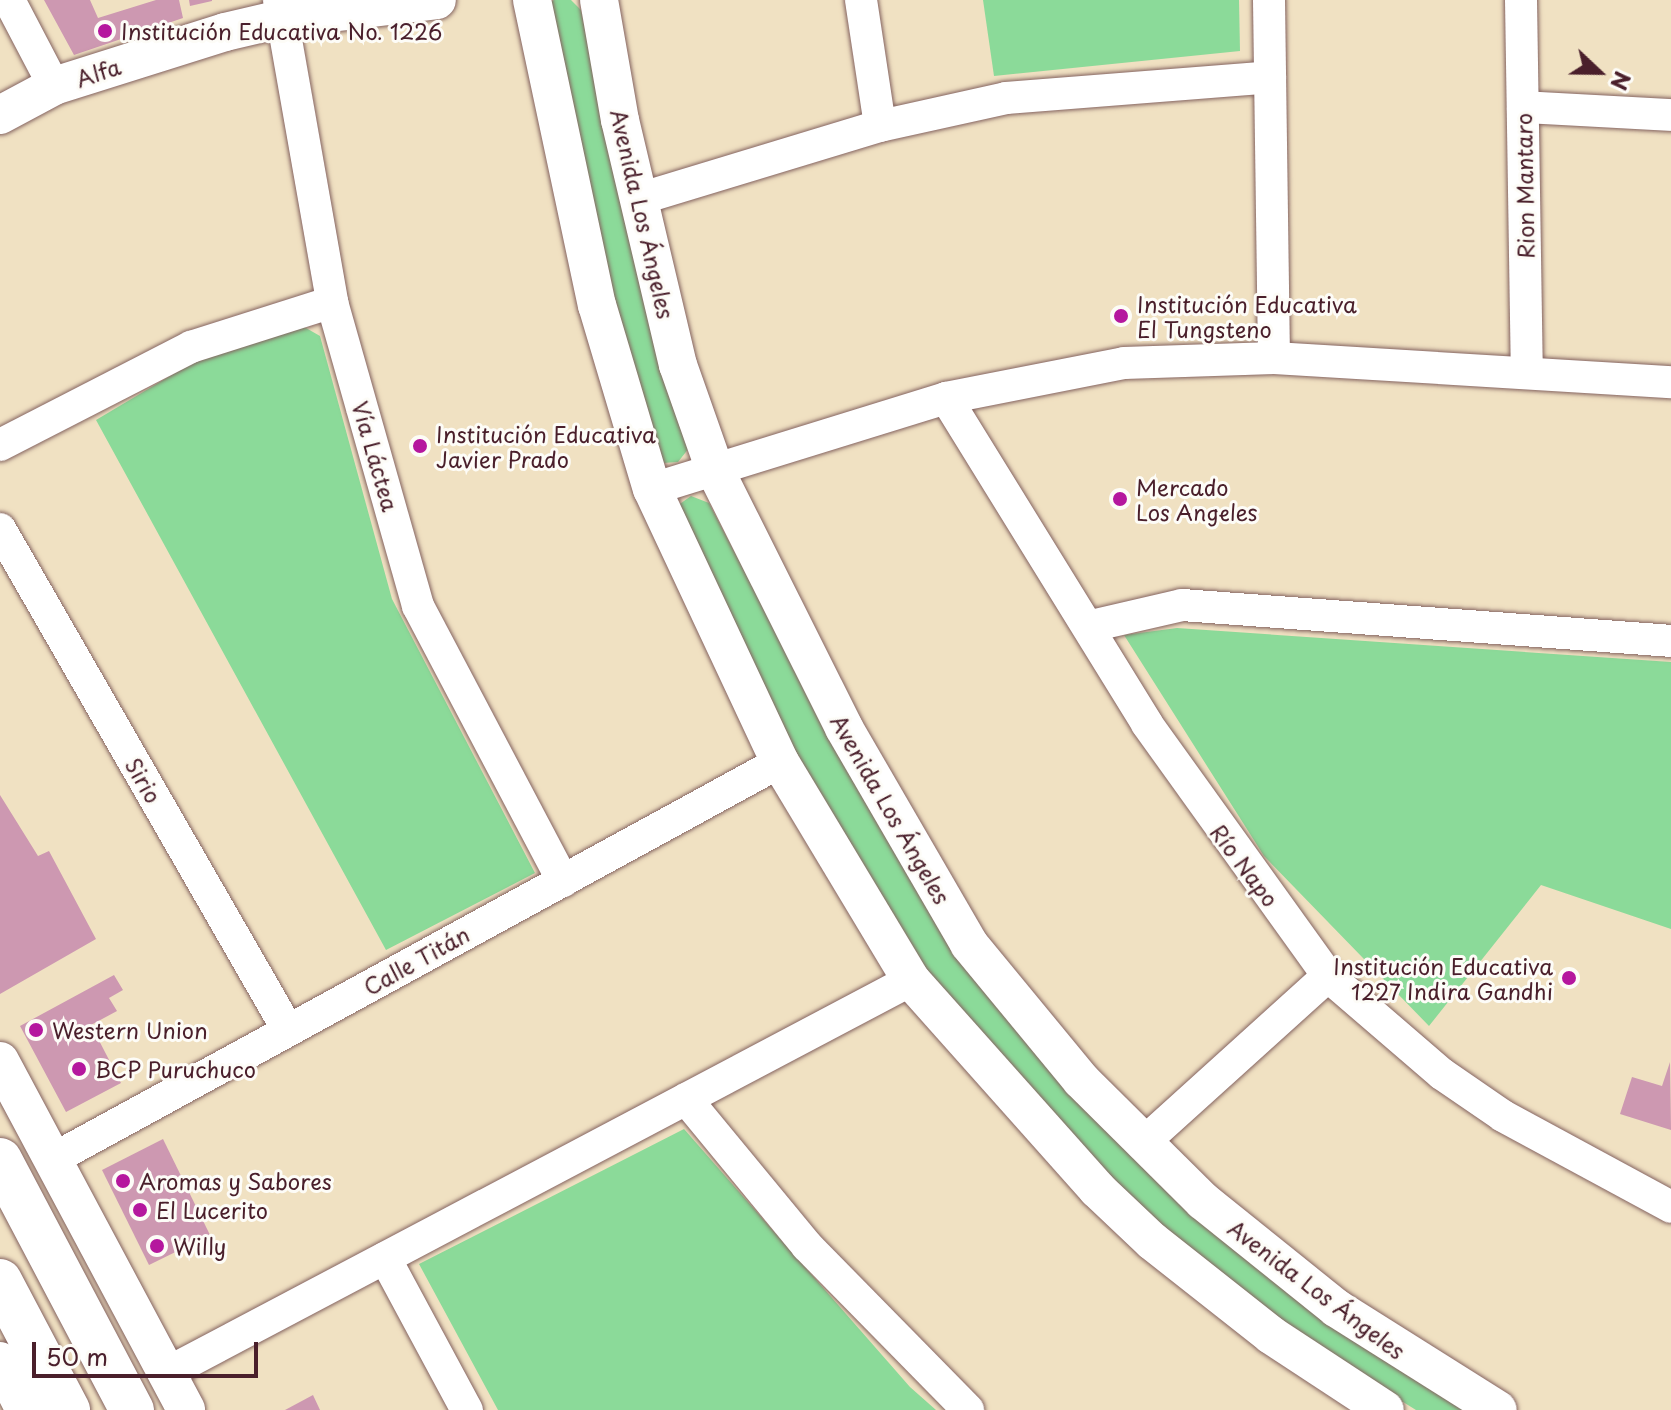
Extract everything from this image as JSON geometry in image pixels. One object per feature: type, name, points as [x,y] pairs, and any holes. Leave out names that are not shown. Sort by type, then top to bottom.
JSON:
[{"type":"main road","points":[[0,1160],[132,1410]]},
{"type":"main road","points":[[0,1281],[68,1410]]},
{"type":"street","points":[[9,0],[54,86]]},
{"type":"street","name":"Alfa","points":[[0,115],[54,86],[280,10],[437,0]]},
{"type":"street","points":[[532,0],[597,305],[652,489],[780,762],[911,980],[1097,1189],[1152,1241],[1271,1335],[1385,1410]]},
{"type":"street","name":"Avenida Los Ángeles","points":[[599,0],[639,199],[678,365],[715,470],[844,728],[969,944],[1042,1036],[1142,1144],[1257,1247],[1336,1308],[1498,1410]]},
{"type":"street","points":[[861,0],[880,126]]},
{"type":"street","points":[[1269,0],[1274,358]]},
{"type":"street","name":"Rion Mantaro","points":[[1521,0],[1527,372]]},
{"type":"street","name":"Vía Láctea","points":[[280,10],[332,302],[418,606],[563,881]]},
{"type":"street","points":[[639,199],[880,126],[1006,98],[1270,77]]},
{"type":"street","points":[[1523,107],[1671,115]]},
{"type":"street","points":[[0,445],[191,347],[332,302]]},
{"type":"street","points":[[652,489],[946,398],[1124,363],[1274,358],[1671,382]]},
{"type":"street","name":"Río Napo","points":[[946,398],[1091,626],[1147,724],[1210,818],[1328,976],[1442,1074],[1503,1116],[1671,1207]]},
{"type":"street","name":"Sirio","points":[[0,529],[288,1030]]},
{"type":"street","points":[[1091,626],[1182,605],[1671,641]]},
{"type":"street","name":"Calle Titán","points":[[53,1159],[780,762]]},
{"type":"street","points":[[1142,1144],[1328,976]]},
{"type":"street","points":[[167,1373],[911,980]]},
{"type":"street","points":[[0,1061],[186,1410]]},
{"type":"street","points":[[686,1099],[807,1246],[968,1410]]},
{"type":"street","points":[[385,1258],[467,1410]]},
{"type":"street","points":[[0,1361],[25,1410]]},
{"type":"green space","points":[[571,0],[581,10],[620,201],[689,448],[678,462],[663,463],[623,347],[548,3]]},
{"type":"green space","points":[[983,0],[1239,0],[1240,51],[994,76]]},
{"type":"green space","points":[[299,324],[320,336],[392,599],[535,873],[386,950],[96,420],[217,348]]},
{"type":"green space","points":[[691,496],[709,503],[847,769],[1092,1111],[1471,1410],[1416,1410],[1279,1325],[1131,1203],[918,960],[830,818],[759,685],[677,506]]},
{"type":"green space","points":[[1177,628],[1671,662],[1671,929],[1541,885],[1429,1026],[1264,856],[1124,635]]},
{"type":"green space","points":[[684,1129],[910,1387],[936,1410],[498,1410],[419,1264]]},
{"type":"building","name":"Institución Educativa No. 1226","points":[[44,0],[90,0],[98,18],[156,0],[179,0],[183,18],[74,55]]},
{"type":"building","points":[[189,0],[212,0],[212,1],[190,6]]},
{"type":"building","points":[[0,795],[38,856],[49,851],[96,939],[0,994]]},
{"type":"building","points":[[114,975],[123,990],[109,998],[117,1011],[91,1025],[121,1083],[66,1112],[20,1026]]},
{"type":"building","points":[[1670,1062],[1671,1130],[1620,1114],[1632,1077],[1662,1086]]},
{"type":"building","points":[[163,1139],[210,1235],[149,1265],[102,1170]]},
{"type":"building","points":[[313,1395],[320,1410],[285,1410]]},
{"type":"place","name":"Institución Educativa No. 1226","points":[[105,31]]},
{"type":"place","name":"Institución Educativa El Tungsteno","points":[[1121,316]]},
{"type":"place","name":"Institución Educativa Javier Prado","points":[[420,446]]},
{"type":"place","name":"Mercado Los Angeles","points":[[1120,499]]},
{"type":"place","name":"Institución Educativa 1227 Indira Gandhi","points":[[1569,978]]},
{"type":"place","name":"Western Union","points":[[36,1030]]},
{"type":"place","name":"BCP Puruchuco","points":[[79,1069]]},
{"type":"place","name":"Aromas y Sabores","points":[[123,1181]]},
{"type":"place","name":"El Lucerito","points":[[140,1210]]},
{"type":"place","name":"Willy","points":[[157,1246]]}]
